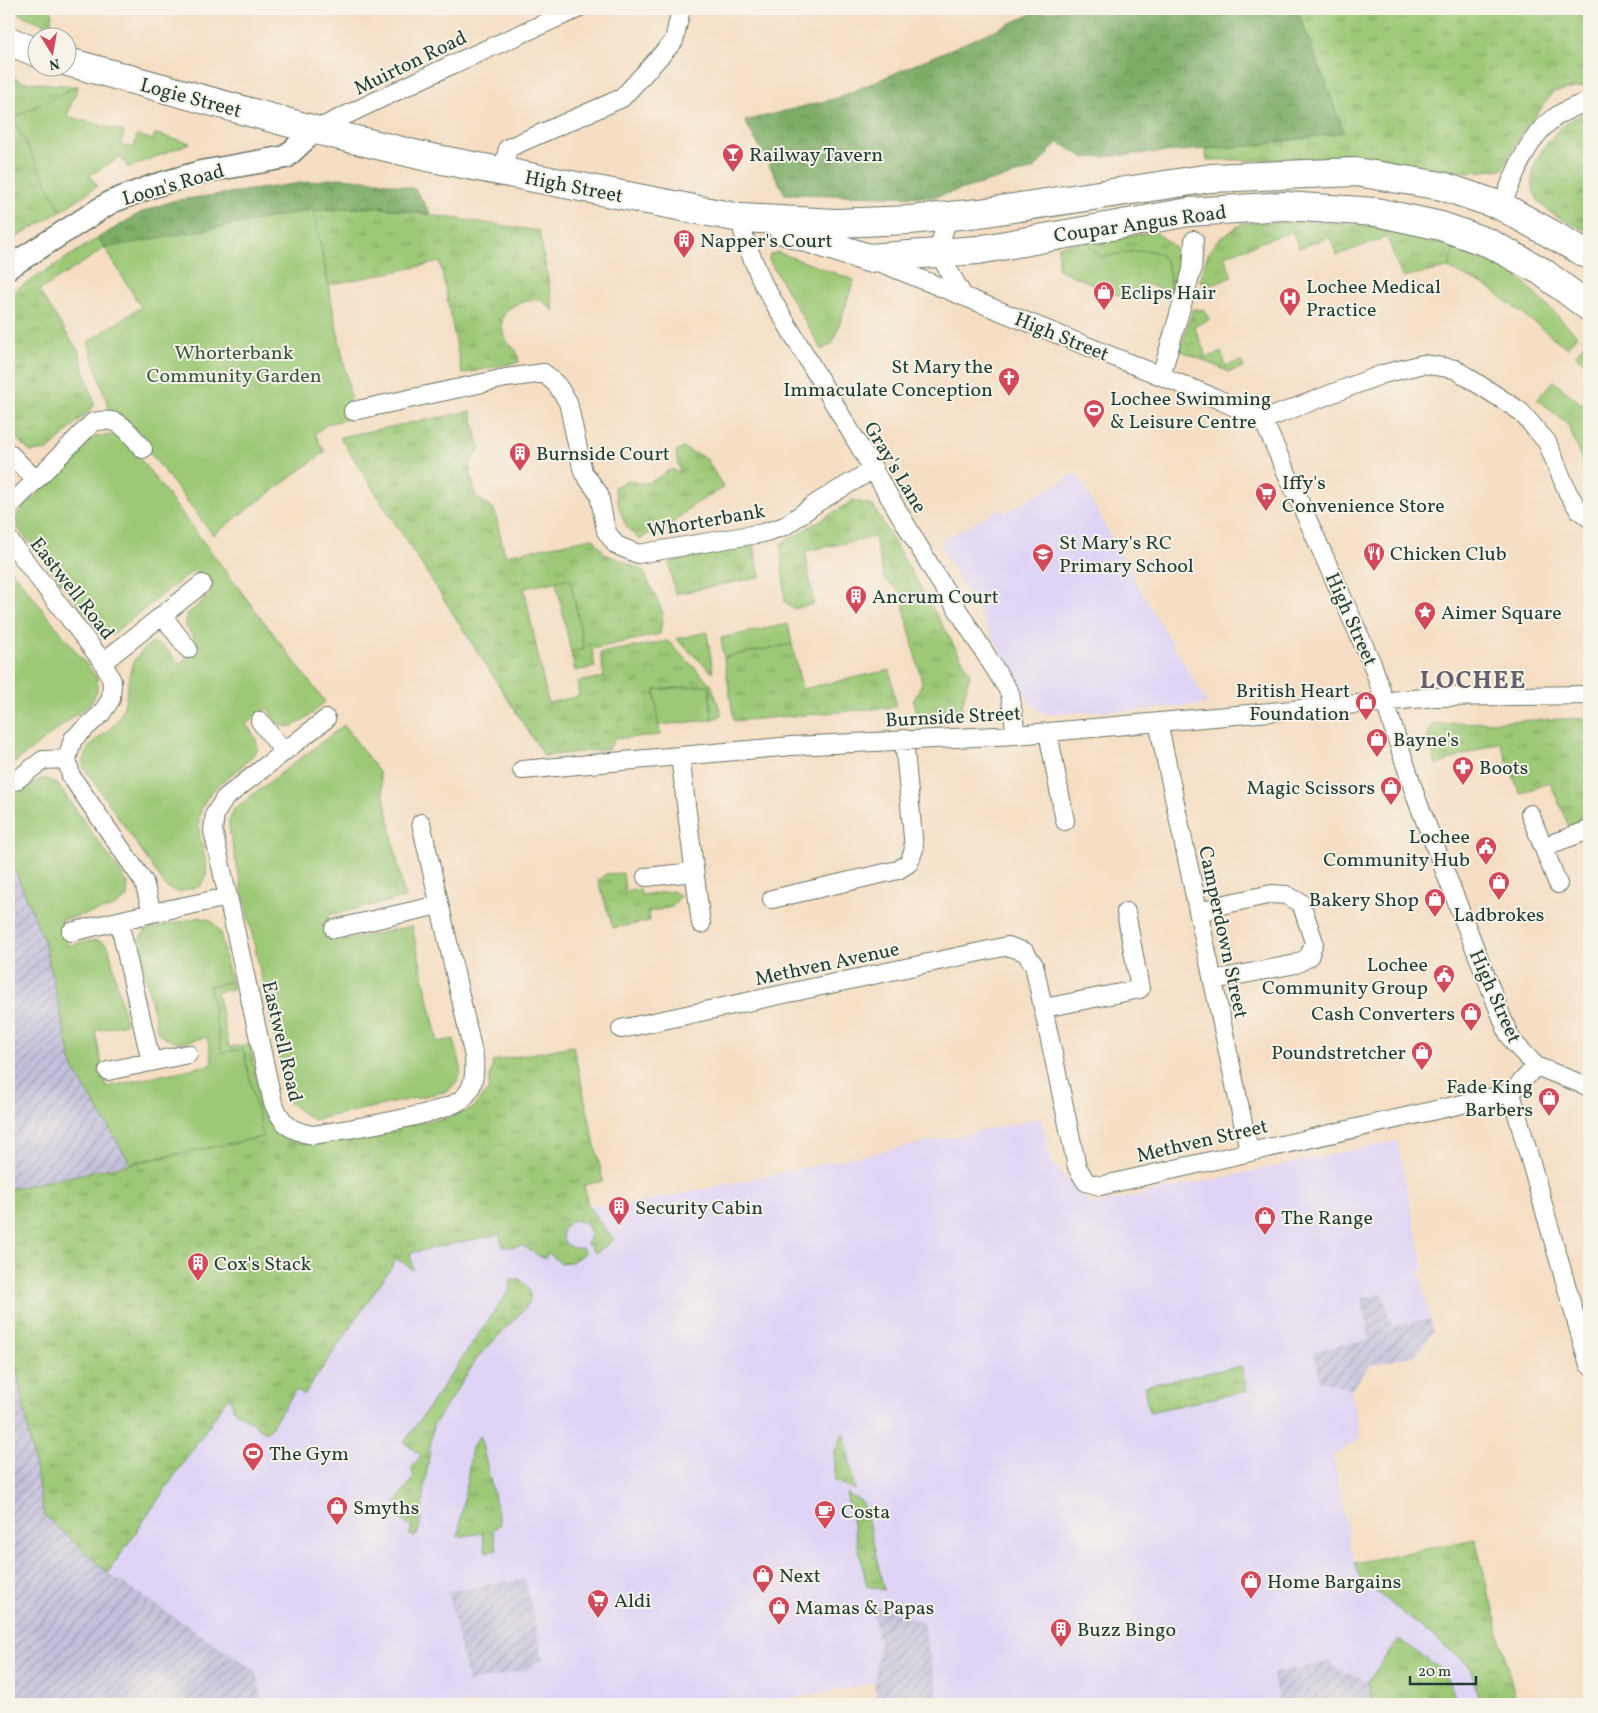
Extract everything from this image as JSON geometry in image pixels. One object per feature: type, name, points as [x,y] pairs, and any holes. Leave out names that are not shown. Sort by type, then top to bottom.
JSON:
[{"type":"main road","points":[[9,41],[28,49]]},
{"type":"main road","name":"Logie Street","points":[[78,65],[315,130]]},
{"type":"main road","name":"High Street","points":[[315,130],[503,172],[740,218],[836,222]]},
{"type":"main road","name":"Coupar Angus Road","points":[[836,222],[980,214],[1211,178],[1356,172],[1442,186],[1502,206],[1589,255]]},
{"type":"main road","name":"Coupar Angus Road","points":[[740,218],[793,232],[868,258],[978,250],[1189,212],[1285,206],[1376,212],[1441,226],[1488,243],[1541,271],[1589,307]]},
{"type":"street","name":"Muirton Road","points":[[315,130],[449,66],[577,9]]},
{"type":"street","points":[[503,172],[508,148],[622,98],[674,41],[681,9]]},
{"type":"street","points":[[1502,206],[1528,147],[1549,119],[1589,102]]},
{"type":"street","name":"Loon's Road","points":[[9,267],[111,202],[153,186],[201,172],[286,157],[315,130]]},
{"type":"street","points":[[948,216],[938,252],[962,294]]},
{"type":"street","name":"Gray's Lane","points":[[740,218],[746,243],[763,284],[937,577],[1010,693],[1016,735]]},
{"type":"street","points":[[1160,376],[1192,270],[1194,240]]},
{"type":"street","name":"High Street","points":[[868,258],[962,294],[1263,420],[1359,632],[1385,702],[1417,800],[1508,1033],[1514,1043],[1536,1066],[1589,1087]]},
{"type":"street","points":[[1263,420],[1383,374],[1423,364],[1454,369],[1495,393],[1520,411],[1547,442],[1568,493],[1579,510],[1589,518]]},
{"type":"street","name":"Whorterbank","points":[[353,411],[506,378],[544,373],[557,385],[568,402],[583,472],[598,494],[606,531],[616,545],[638,554],[763,532],[785,526],[818,502],[874,469]]},
{"type":"street","points":[[9,507],[93,422],[108,419],[124,425],[143,449]]},
{"type":"street","points":[[9,453],[36,480]]},
{"type":"street","name":"Eastwell Road","points":[[9,540],[103,662],[112,681],[111,699],[102,714],[73,739],[67,758]]},
{"type":"street","name":"Eastwell Road","points":[[103,662],[202,584]]},
{"type":"street","points":[[162,616],[188,649]]},
{"type":"street","name":"Burnside Street","points":[[522,770],[904,739],[1016,735],[1435,697],[1589,695]]},
{"type":"street","name":"Eastwell Road","points":[[326,719],[226,798],[215,814],[213,831],[273,1103],[280,1120],[296,1132],[313,1135],[440,1110],[462,1099],[475,1078],[474,1057],[422,823]]},
{"type":"street","points":[[260,721],[284,752]]},
{"type":"street","name":"Camperdown Street","points":[[1158,722],[1250,1151]]},
{"type":"street","points":[[1048,732],[1065,821]]},
{"type":"street","points":[[772,899],[898,870],[909,863],[914,849],[904,739]]},
{"type":"street","points":[[680,756],[701,924]]},
{"type":"street","points":[[14,781],[44,760],[67,758],[71,776],[144,882],[152,913]]},
{"type":"street","points":[[1530,814],[1558,884]]},
{"type":"street","points":[[1543,847],[1589,830]]},
{"type":"street","points":[[646,877],[694,872]]},
{"type":"street","points":[[1199,913],[1255,897],[1286,895],[1301,903],[1314,942],[1309,957],[1296,964],[1213,980]]},
{"type":"street","points":[[71,932],[228,897]]},
{"type":"street","points":[[334,929],[439,905]]},
{"type":"street","points":[[1044,1008],[1140,989],[1126,912]]},
{"type":"street","points":[[119,921],[151,1062]]},
{"type":"street","name":"Methven Avenue","points":[[621,1029],[1008,946],[1025,952],[1034,965]]},
{"type":"street","name":"Methven Street","points":[[1034,965],[1078,1167],[1086,1182],[1100,1186],[1511,1093]]},
{"type":"street","points":[[108,1071],[188,1054]]},
{"type":"street","points":[[1536,1066],[1511,1093],[1589,1365]]},
{"type":"shaded area","name":"St Mary's RC Primary School","points":[[1076,473],[1145,598],[1208,704],[1141,710],[1043,714],[1030,702],[941,548],[943,540],[1001,508],[1005,513]]},
{"type":"shaded area","points":[[9,855],[44,941],[73,1068],[130,1163],[9,1189]]},
{"type":"shaded area","points":[[1041,1118],[1051,1162],[1091,1205],[1397,1141],[1424,1269],[1420,1271],[1433,1332],[1416,1355],[1370,1365],[1351,1390],[1360,1439],[1333,1456],[1354,1563],[1475,1539],[1517,1704],[878,1704],[874,1683],[760,1704],[263,1704],[256,1671],[108,1573],[229,1395],[339,1257],[588,1206],[632,1204]]},
{"type":"shaded area","points":[[1383,1294],[1392,1327],[1430,1319],[1433,1332],[1416,1355],[1370,1365],[1351,1390],[1336,1384],[1320,1381],[1314,1351],[1369,1339],[1362,1298]]},
{"type":"shaded area","points":[[9,1328],[44,1515],[108,1573],[256,1671],[263,1704],[9,1704]]},
{"type":"shaded area","points":[[525,1579],[543,1660],[537,1661],[529,1669],[468,1683],[448,1591]]},
{"type":"shaded area","points":[[870,1603],[923,1623],[940,1704],[878,1704],[874,1683],[879,1642]]},
{"type":"shaded area","points":[[1333,1661],[1333,1667],[1368,1681],[1373,1704],[1279,1704],[1272,1673]]},
{"type":"green space","points":[[52,9],[51,27],[9,10]]},
{"type":"green space","points":[[1069,9],[1297,9],[1344,132],[1259,145],[1085,158],[1058,142],[1034,169],[934,197],[785,194],[745,121],[837,98],[1032,14]]},
{"type":"green space","points":[[1297,9],[1589,9],[1589,85],[1553,92],[1515,145],[1503,169],[1471,172],[1351,160],[1207,160],[1205,149],[1259,145],[1344,132]]},
{"type":"green space","points":[[9,76],[23,82],[78,86],[13,118],[61,211],[9,242]]},
{"type":"green space","points":[[78,86],[67,116],[124,132],[121,144],[123,147],[134,147],[137,135],[153,140],[155,134],[190,143],[128,168],[121,157],[90,175],[97,186],[61,211],[13,118]]},
{"type":"green space","points":[[1589,111],[1589,232],[1554,215],[1543,206],[1538,200],[1533,187],[1533,174],[1537,160],[1544,147],[1554,135],[1565,124]]},
{"type":"green space","points":[[337,178],[378,181],[415,189],[431,214],[377,207],[305,211],[105,248],[98,238],[140,213],[172,201]]},
{"type":"green space","points":[[377,207],[539,231],[554,311],[539,299],[515,305],[504,315],[502,329],[506,339],[517,352],[519,362],[462,374],[440,262],[329,285],[313,210]]},
{"type":"green space","name":"Whorterbank Community Garden","points":[[313,210],[351,398],[346,404],[348,419],[327,424],[315,434],[325,452],[213,535],[122,416],[110,412],[88,342],[141,307],[105,248]]},
{"type":"green space","points":[[1325,222],[1397,229],[1454,249],[1448,268],[1402,277],[1387,237],[1337,255],[1330,237],[1299,248],[1292,231],[1224,256],[1232,277],[1204,288],[1200,280],[1207,256],[1215,242],[1243,223]]},
{"type":"green space","points":[[1154,232],[1171,244],[1179,256],[1179,272],[1174,292],[1170,291],[1166,261],[1159,254],[1151,251],[1140,251],[1100,257],[1086,242]]},
{"type":"green space","points":[[98,238],[105,248],[39,291],[79,352],[95,405],[48,450],[30,452],[14,436],[9,441],[9,294]]},
{"type":"green space","points":[[1086,242],[1100,257],[1140,251],[1151,251],[1159,254],[1166,261],[1170,291],[1142,283],[1138,296],[1129,300],[1058,269],[1058,246]]},
{"type":"green space","points":[[1454,249],[1510,269],[1577,335],[1567,348],[1488,287],[1448,268]]},
{"type":"green space","points":[[777,252],[854,280],[833,343],[822,350],[769,260],[770,255]]},
{"type":"green space","points":[[1193,309],[1205,310],[1209,320],[1194,326],[1207,358],[1221,352],[1226,366],[1241,361],[1244,367],[1229,372],[1180,350]]},
{"type":"green space","points":[[1586,343],[1589,347],[1589,367],[1575,355]]},
{"type":"green space","points":[[1553,381],[1589,410],[1589,478],[1568,425],[1537,399]]},
{"type":"green space","points":[[471,411],[480,449],[469,465],[476,497],[494,509],[505,555],[593,538],[605,554],[643,570],[663,613],[660,634],[592,649],[595,667],[575,671],[571,652],[584,649],[570,579],[524,588],[548,703],[579,696],[577,682],[604,677],[600,653],[668,641],[711,684],[722,715],[712,720],[709,685],[655,690],[660,735],[614,739],[609,749],[544,756],[340,437]]},
{"type":"green space","points":[[111,435],[126,440],[325,702],[310,716],[291,726],[279,724],[267,708],[246,724],[255,737],[258,748],[252,757],[212,791],[206,800],[201,810],[199,828],[206,863],[206,876],[201,886],[179,892],[167,888],[83,766],[87,750],[110,729],[124,708],[130,673],[137,656],[149,645],[159,644],[179,664],[201,647],[186,627],[186,615],[212,594],[194,570],[111,635],[101,633],[18,528],[16,520],[18,513],[94,437]]},
{"type":"green space","points":[[683,448],[706,458],[724,488],[693,505],[657,536],[652,531],[640,540],[625,523],[614,487],[628,480],[641,483],[651,482],[671,469],[680,473],[676,452]]},
{"type":"green space","points":[[854,500],[873,506],[970,673],[959,718],[917,717],[913,702],[922,683],[900,591],[884,579],[875,537],[805,551],[814,604],[793,609],[785,602],[781,544]]},
{"type":"green space","points":[[754,545],[760,577],[675,594],[669,562]]},
{"type":"green space","points":[[9,567],[97,678],[97,691],[91,703],[9,767]]},
{"type":"green space","points":[[570,578],[584,649],[571,652],[556,581]]},
{"type":"green space","points":[[788,624],[792,644],[724,657],[721,638]]},
{"type":"green space","points":[[707,632],[713,673],[676,639]]},
{"type":"green space","points":[[792,644],[802,689],[890,670],[896,707],[734,721],[724,657]]},
{"type":"green space","points":[[709,685],[712,720],[658,725],[655,690]]},
{"type":"green space","points":[[1589,718],[1589,819],[1569,827],[1550,782],[1520,794],[1500,742],[1436,765],[1428,738],[1429,728],[1435,724]]},
{"type":"green space","points":[[344,725],[379,772],[405,898],[328,915],[334,943],[412,926],[438,1042],[454,1039],[460,1061],[460,1073],[454,1085],[448,1091],[313,1120],[289,1103],[230,834],[229,821],[234,809]]},
{"type":"green space","points":[[46,778],[58,785],[128,883],[127,898],[114,907],[62,920],[68,946],[96,940],[101,941],[109,948],[126,1024],[95,1031],[106,1087],[213,1064],[207,1037],[176,1042],[164,1038],[158,1033],[138,940],[146,930],[200,917],[212,921],[220,932],[231,982],[209,986],[222,1053],[243,1049],[263,1137],[130,1163],[73,1068],[44,941],[9,855],[9,783],[17,795],[36,781]]},
{"type":"green space","points":[[623,873],[625,891],[640,889],[641,895],[673,891],[680,896],[672,907],[648,912],[650,921],[613,928],[598,880],[606,874]]},
{"type":"green space","points":[[231,982],[233,989],[217,992],[229,1047],[250,1045],[261,1099],[266,1112],[272,1124],[281,1134],[297,1143],[315,1144],[449,1117],[472,1109],[488,1089],[493,1061],[573,1046],[603,1181],[584,1185],[588,1206],[614,1240],[596,1253],[587,1244],[590,1234],[587,1226],[580,1221],[570,1221],[562,1231],[565,1243],[570,1247],[582,1248],[586,1252],[572,1262],[560,1263],[549,1253],[544,1259],[523,1246],[503,1247],[499,1234],[410,1253],[413,1270],[397,1259],[304,1395],[296,1390],[267,1433],[234,1411],[229,1396],[108,1573],[44,1515],[9,1328],[9,1189],[262,1137],[243,1049],[222,1053],[209,986]]},
{"type":"green space","points":[[510,1279],[519,1279],[528,1287],[530,1297],[528,1305],[479,1356],[433,1426],[419,1530],[415,1537],[409,1534],[412,1528],[398,1518],[404,1508],[396,1502],[414,1477],[411,1469],[421,1455],[404,1443],[511,1287]]},
{"type":"green space","points":[[1241,1366],[1247,1391],[1149,1412],[1144,1386]]},
{"type":"green space","points":[[844,1432],[855,1490],[835,1481],[835,1451]]},
{"type":"green space","points":[[480,1435],[500,1524],[493,1530],[497,1550],[486,1552],[482,1533],[458,1537],[472,1447]]},
{"type":"green space","points":[[846,1493],[861,1501],[867,1516],[884,1590],[867,1586]]},
{"type":"green space","points":[[1475,1539],[1517,1704],[1480,1704],[1470,1666],[1360,1579],[1354,1563]]},
{"type":"green space","points":[[1399,1639],[1436,1666],[1448,1681],[1457,1704],[1373,1704],[1368,1681]]},
{"type":"place","name":"Railway Tavern","points":[[733,173]]},
{"type":"place","name":"Napper's Court","points":[[684,259]]},
{"type":"place","name":"Eclips Hair","points":[[1104,311]]},
{"type":"place","name":"Lochee Medical Practice","points":[[1290,317]]},
{"type":"place","name":"St Mary the Immaculate Conception","points":[[1009,397]]},
{"type":"place","name":"Lochee Swimming & Leisure Centre","points":[[1094,429]]},
{"type":"place","name":"Burnside Court","points":[[520,472]]},
{"type":"place","name":"Iffy's Convenience Store","points":[[1266,512]]},
{"type":"place","name":"Chicken Club","points":[[1374,572]]},
{"type":"place","name":"St Mary's RC Primary School","points":[[1043,573]]},
{"type":"place","name":"Ancrum Court","points":[[856,615]]},
{"type":"place","name":"Aimer Square","points":[[1425,631]]},
{"type":"place","name":"British Heart Foundation","points":[[1366,721]]},
{"type":"place","name":"Bayne's","points":[[1377,758]]},
{"type":"place","name":"Boots","points":[[1463,786]]},
{"type":"place","name":"Magic Scissors","points":[[1391,806]]},
{"type":"place","name":"Lochee Community Hub","points":[[1486,866]]},
{"type":"place","name":"Ladbrokes","points":[[1499,901]]},
{"type":"place","name":"Bakery Shop","points":[[1435,918]]},
{"type":"place","name":"Lochee Community Group","points":[[1444,994]]},
{"type":"place","name":"Cash Converters","points":[[1471,1032]]},
{"type":"place","name":"Poundstretcher","points":[[1422,1071]]},
{"type":"place","name":"Fade King Barbers","points":[[1549,1117]]},
{"type":"place","name":"Security Cabin","points":[[619,1226]]},
{"type":"place","name":"The Range","points":[[1265,1236]]},
{"type":"place","name":"Cox's Stack","points":[[198,1282]]},
{"type":"place","name":"The Gym","points":[[253,1472]]},
{"type":"place","name":"Smyths","points":[[337,1526]]},
{"type":"place","name":"Costa","points":[[825,1530]]},
{"type":"place","name":"Next","points":[[763,1594]]},
{"type":"place","name":"Home Bargains","points":[[1251,1600]]},
{"type":"place","name":"Aldi","points":[[598,1619]]},
{"type":"place","name":"Mamas & Papas","points":[[779,1626]]},
{"type":"place","name":"Buzz Bingo","points":[[1061,1648]]},
{"type":"district","name":"LOCHEE","points":[[1473,679]]}]
